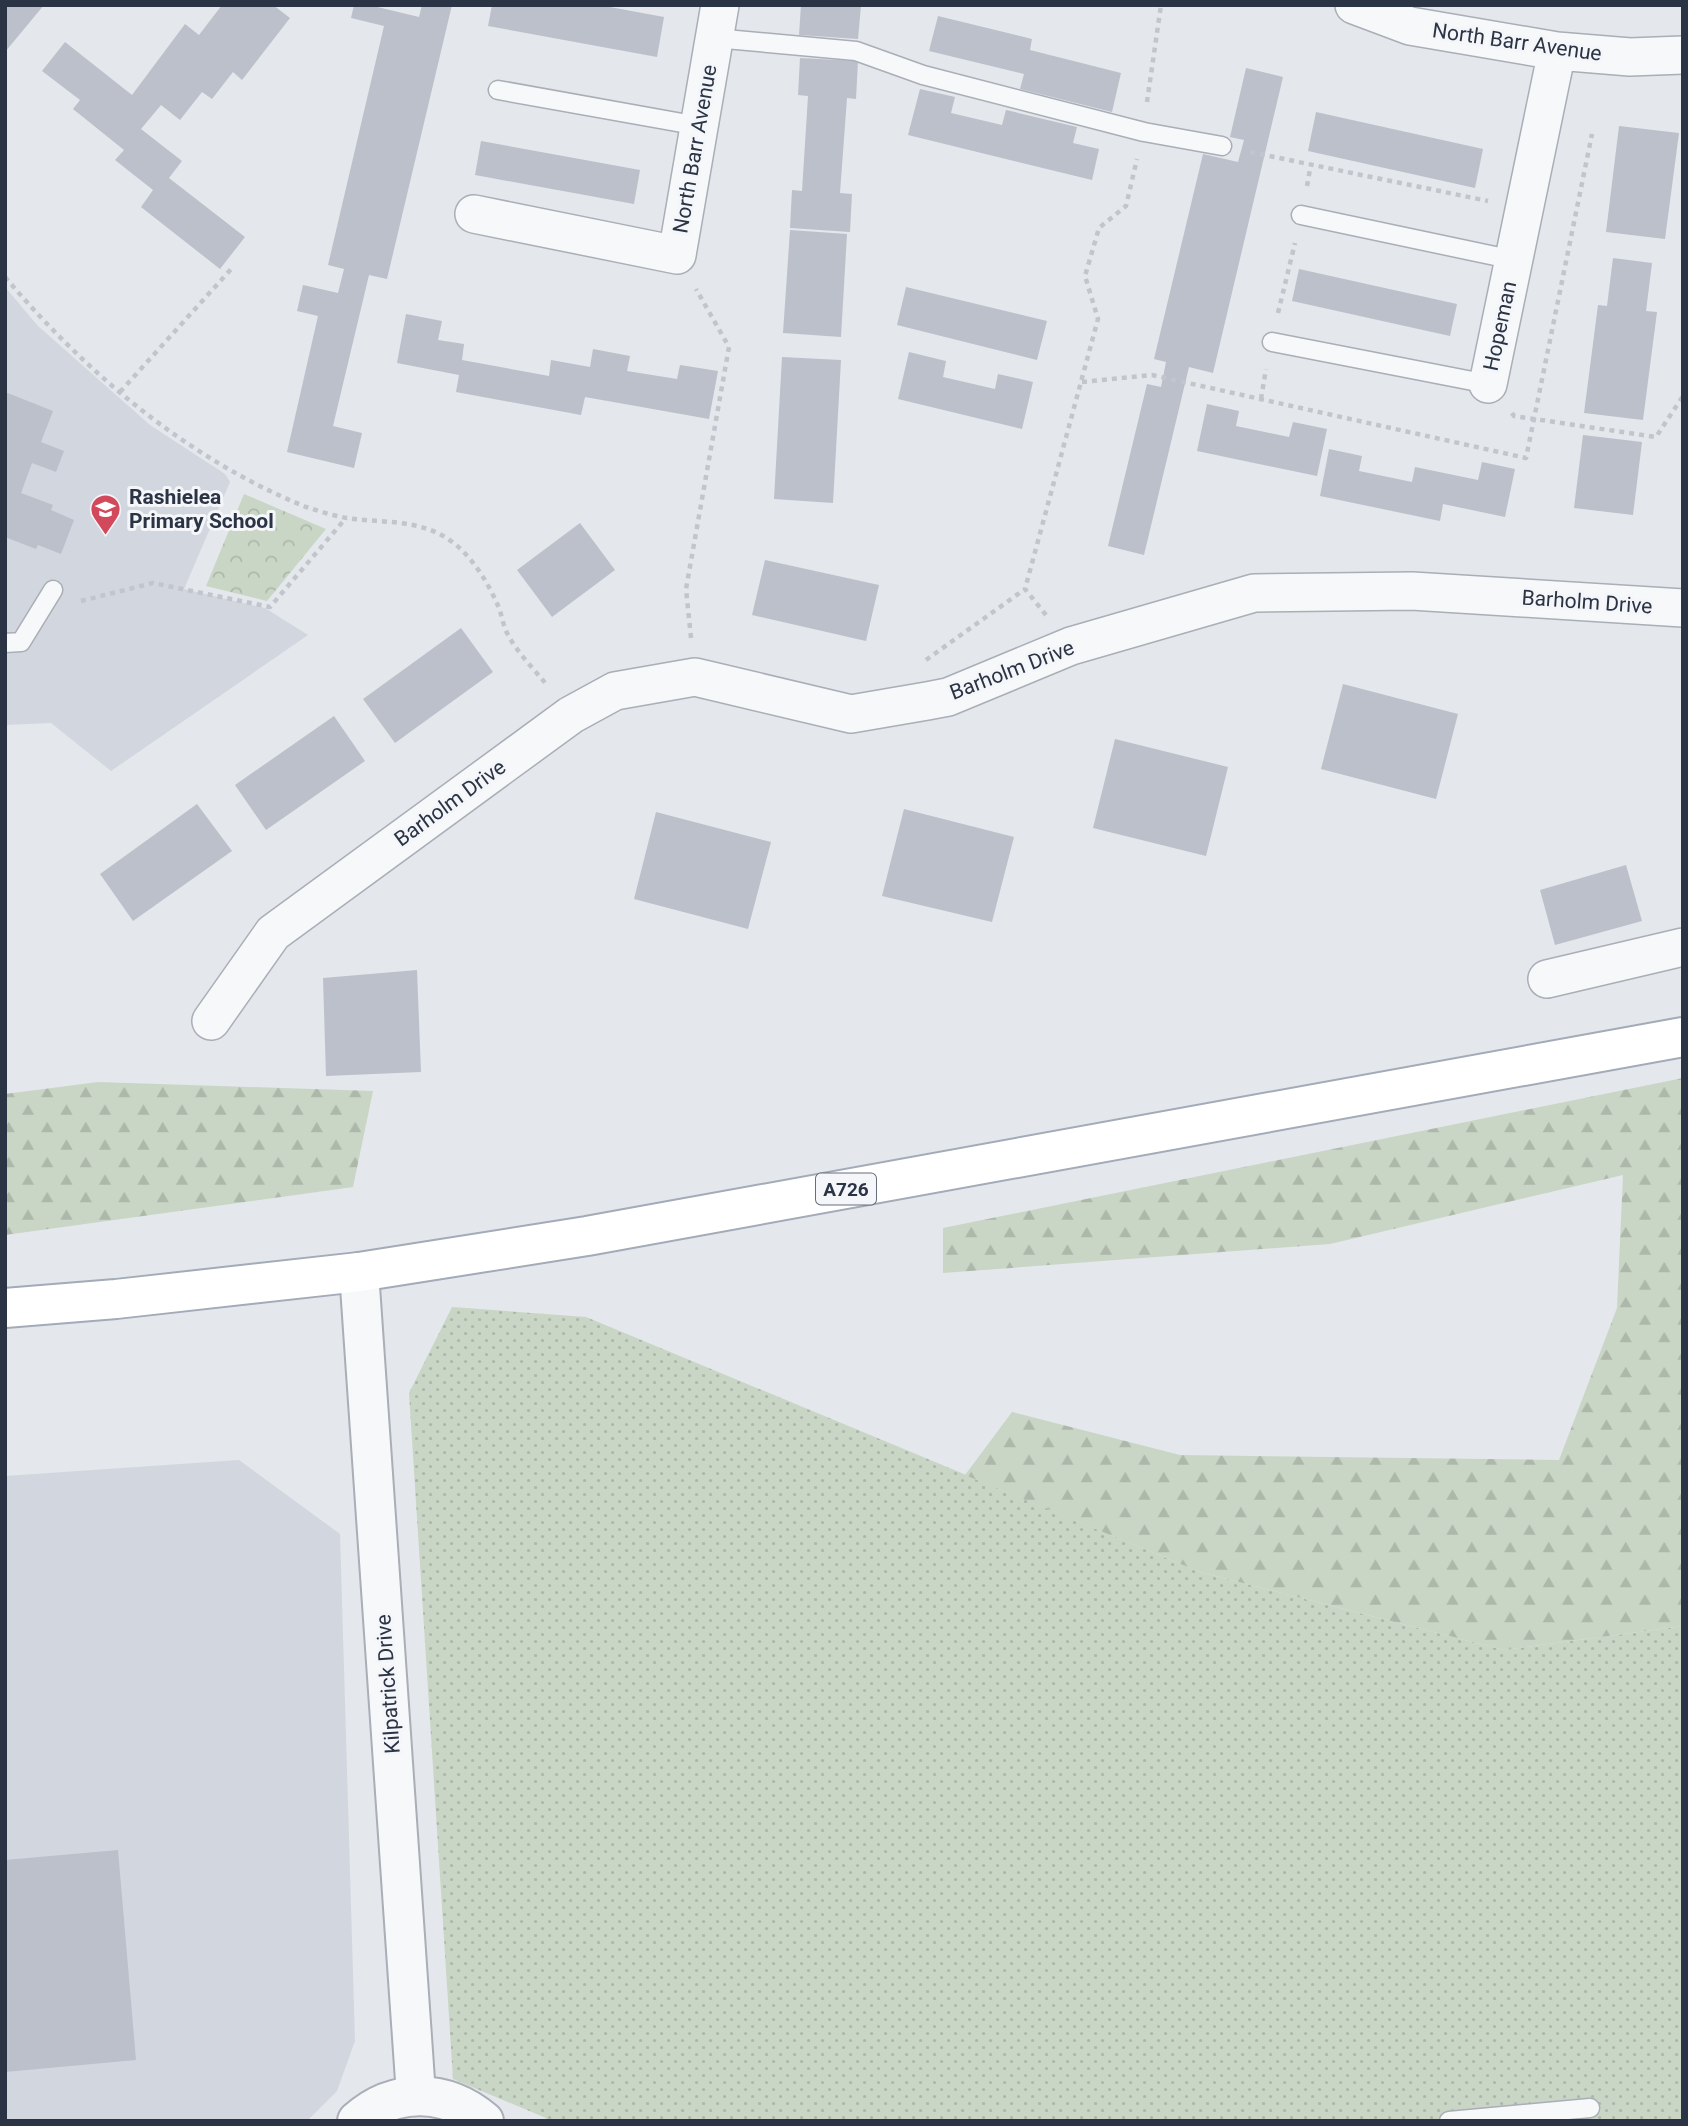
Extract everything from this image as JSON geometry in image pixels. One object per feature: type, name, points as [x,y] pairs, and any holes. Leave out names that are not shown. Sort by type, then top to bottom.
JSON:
[{"type":"main road","name":"A726","points":[[5,1308],[116,1299],[359,1272],[587,1236],[1683,1037]]},
{"type":"street","name":"North Barr Avenue","points":[[1354,5],[1410,26],[1557,51],[1630,57],[1683,55]]},
{"type":"street","name":"North Barr Avenue","points":[[474,214],[677,255],[717,22]]},
{"type":"street","name":"Hopeman","points":[[1488,384],[1557,51]]},
{"type":"street","name":"Barholm Drive","points":[[211,1021],[274,933],[571,715],[615,691],[695,677],[851,714],[948,697],[1071,646],[1254,593],[1412,591],[1683,608]]},
{"type":"street","points":[[1547,979],[1683,947]]},
{"type":"street","name":"Kilpatrick Drive","points":[[359,1272],[416,2095]]},
{"type":"street","points":[[357,2121],[367,2112],[390,2100],[416,2095],[443,2098],[469,2108],[484,2121]]},
{"type":"lane","points":[[717,22],[856,51],[923,75],[1144,132],[1222,146]]},
{"type":"lane","points":[[498,90],[699,126]]},
{"type":"lane","points":[[1301,215],[1514,260]]},
{"type":"lane","name":"Hopeman","points":[[1272,342],[1488,384]]},
{"type":"lane","points":[[5,643],[21,642],[53,590]]},
{"type":"lane","points":[[1449,2121],[1590,2108]]},
{"type":"path","points":[[927,701],[919,665],[1025,589],[1098,319],[1085,276],[1099,228],[1125,206],[1144,132],[1161,5]]},
{"type":"path","points":[[1222,146],[1525,208]]},
{"type":"path","points":[[1261,399],[1311,164]]},
{"type":"path","points":[[677,255],[729,347],[686,589],[695,677]]},
{"type":"path","points":[[120,392],[233,267]]},
{"type":"path","points":[[5,277],[42,321],[150,418],[237,475],[308,507],[346,518],[417,526],[445,537],[464,553],[484,578],[500,610],[507,634],[571,715]]},
{"type":"path","points":[[1488,384],[1514,416],[1656,437],[1683,396]]},
{"type":"path","points":[[53,590],[80,602],[153,583],[270,607],[346,518]]},
{"type":"path","points":[[1025,589],[1071,646]]},
{"type":"shaded area","name":"Rashielea Primary School","points":[[5,287],[38,326],[150,425],[225,474],[230,482],[184,589],[265,608],[308,635],[111,771],[51,723],[5,725]]},
{"type":"shaded area","points":[[239,1460],[340,1534],[355,2041],[337,2091],[307,2121],[5,2121],[5,1476]]},
{"type":"green space","points":[[244,494],[326,529],[267,601],[206,586]]},
{"type":"green space","points":[[1683,1078],[1683,1626],[1504,1650],[1200,1572],[965,1475],[1012,1412],[1180,1455],[1559,1460],[1617,1308],[1623,1175],[1330,1244],[943,1273],[943,1228]]},
{"type":"green space","points":[[98,1082],[373,1091],[353,1187],[5,1235],[5,1094]]},
{"type":"green space","points":[[452,1307],[586,1317],[1200,1572],[1504,1650],[1683,1626],[1683,2121],[546,2121],[546,2118],[453,2079],[409,1393]]},
{"type":"building","points":[[5,5],[44,5],[5,52]]},
{"type":"building","points":[[222,5],[273,5],[290,18],[242,80],[233,72],[212,99],[202,92],[180,120],[161,105],[141,129],[182,161],[169,178],[245,237],[220,269],[141,207],[153,190],[115,160],[124,150],[73,109],[80,100],[42,71],[65,42],[132,95],[185,24],[199,35]]},
{"type":"building","points":[[354,5],[369,5],[419,17],[422,5],[452,5],[387,279],[369,275],[333,426],[362,433],[354,468],[287,452],[318,316],[297,311],[303,285],[338,293],[344,269],[328,265],[384,26],[351,18]]},
{"type":"building","points":[[492,5],[599,5],[664,17],[657,57],[488,26]]},
{"type":"building","points":[[801,5],[861,5],[858,39],[799,35]]},
{"type":"building","points":[[938,16],[1032,39],[1030,50],[1121,73],[1112,112],[1020,89],[1024,74],[929,51]]},
{"type":"building","points":[[800,58],[858,61],[856,99],[847,98],[840,193],[852,194],[850,232],[790,228],[792,190],[802,191],[808,96],[798,95]]},
{"type":"building","points":[[1246,68],[1283,77],[1213,373],[1189,367],[1144,555],[1108,546],[1147,384],[1161,387],[1166,362],[1154,359],[1203,154],[1238,162],[1244,140],[1230,137]]},
{"type":"building","points":[[920,89],[955,97],[951,113],[1002,125],[1006,110],[1077,127],[1073,143],[1099,149],[1092,180],[908,135]]},
{"type":"building","points":[[1316,112],[1483,149],[1475,188],[1308,151]]},
{"type":"building","points":[[1619,126],[1679,133],[1665,239],[1606,232]]},
{"type":"building","points":[[481,141],[640,170],[634,204],[475,175]]},
{"type":"building","points":[[790,230],[847,234],[841,337],[783,333]]},
{"type":"building","points":[[1613,258],[1652,263],[1646,311],[1657,312],[1643,420],[1584,413],[1598,305],[1607,306]]},
{"type":"building","points":[[1299,269],[1457,304],[1450,336],[1292,301]]},
{"type":"building","points":[[906,287],[1047,321],[1037,360],[897,325]]},
{"type":"building","points":[[406,314],[442,321],[438,340],[464,344],[462,360],[549,376],[551,360],[590,367],[593,349],[630,356],[627,371],[677,379],[680,365],[718,371],[709,419],[585,397],[581,415],[456,392],[459,375],[397,363]]},
{"type":"building","points":[[909,352],[946,361],[943,377],[995,389],[998,374],[1033,382],[1022,429],[898,399]]},
{"type":"building","points":[[782,357],[841,360],[833,503],[774,499]]},
{"type":"building","points":[[5,392],[53,411],[41,442],[64,451],[56,472],[32,463],[21,493],[53,505],[51,510],[74,520],[61,554],[38,545],[36,549],[5,537]]},
{"type":"building","points":[[1207,404],[1239,411],[1236,426],[1289,437],[1293,422],[1327,429],[1317,476],[1197,451]]},
{"type":"building","points":[[1583,435],[1642,442],[1633,515],[1574,508]]},
{"type":"building","points":[[1329,449],[1362,456],[1359,471],[1412,482],[1415,467],[1478,480],[1482,462],[1515,469],[1505,517],[1443,504],[1440,521],[1320,496]]},
{"type":"building","points":[[580,523],[615,570],[552,617],[517,570]]},
{"type":"building","points":[[765,560],[879,585],[866,641],[752,615]]},
{"type":"building","points":[[461,628],[493,672],[395,743],[363,699]]},
{"type":"building","points":[[1343,684],[1458,714],[1436,799],[1321,769]]},
{"type":"building","points":[[334,716],[365,761],[266,830],[235,785]]},
{"type":"building","points":[[1115,739],[1228,767],[1206,856],[1093,828]]},
{"type":"building","points":[[197,804],[232,851],[133,921],[100,874]]},
{"type":"building","points":[[904,809],[1014,837],[992,922],[882,896]]},
{"type":"building","points":[[656,812],[771,842],[748,929],[634,899]]},
{"type":"building","points":[[1626,865],[1642,921],[1555,945],[1540,890]]},
{"type":"building","points":[[417,970],[421,1072],[326,1076],[323,978]]},
{"type":"building","points":[[118,1850],[136,2060],[5,2072],[5,1860]]},
{"type":"place","name":"Rashielea Primary School","points":[[106,536]]}]
